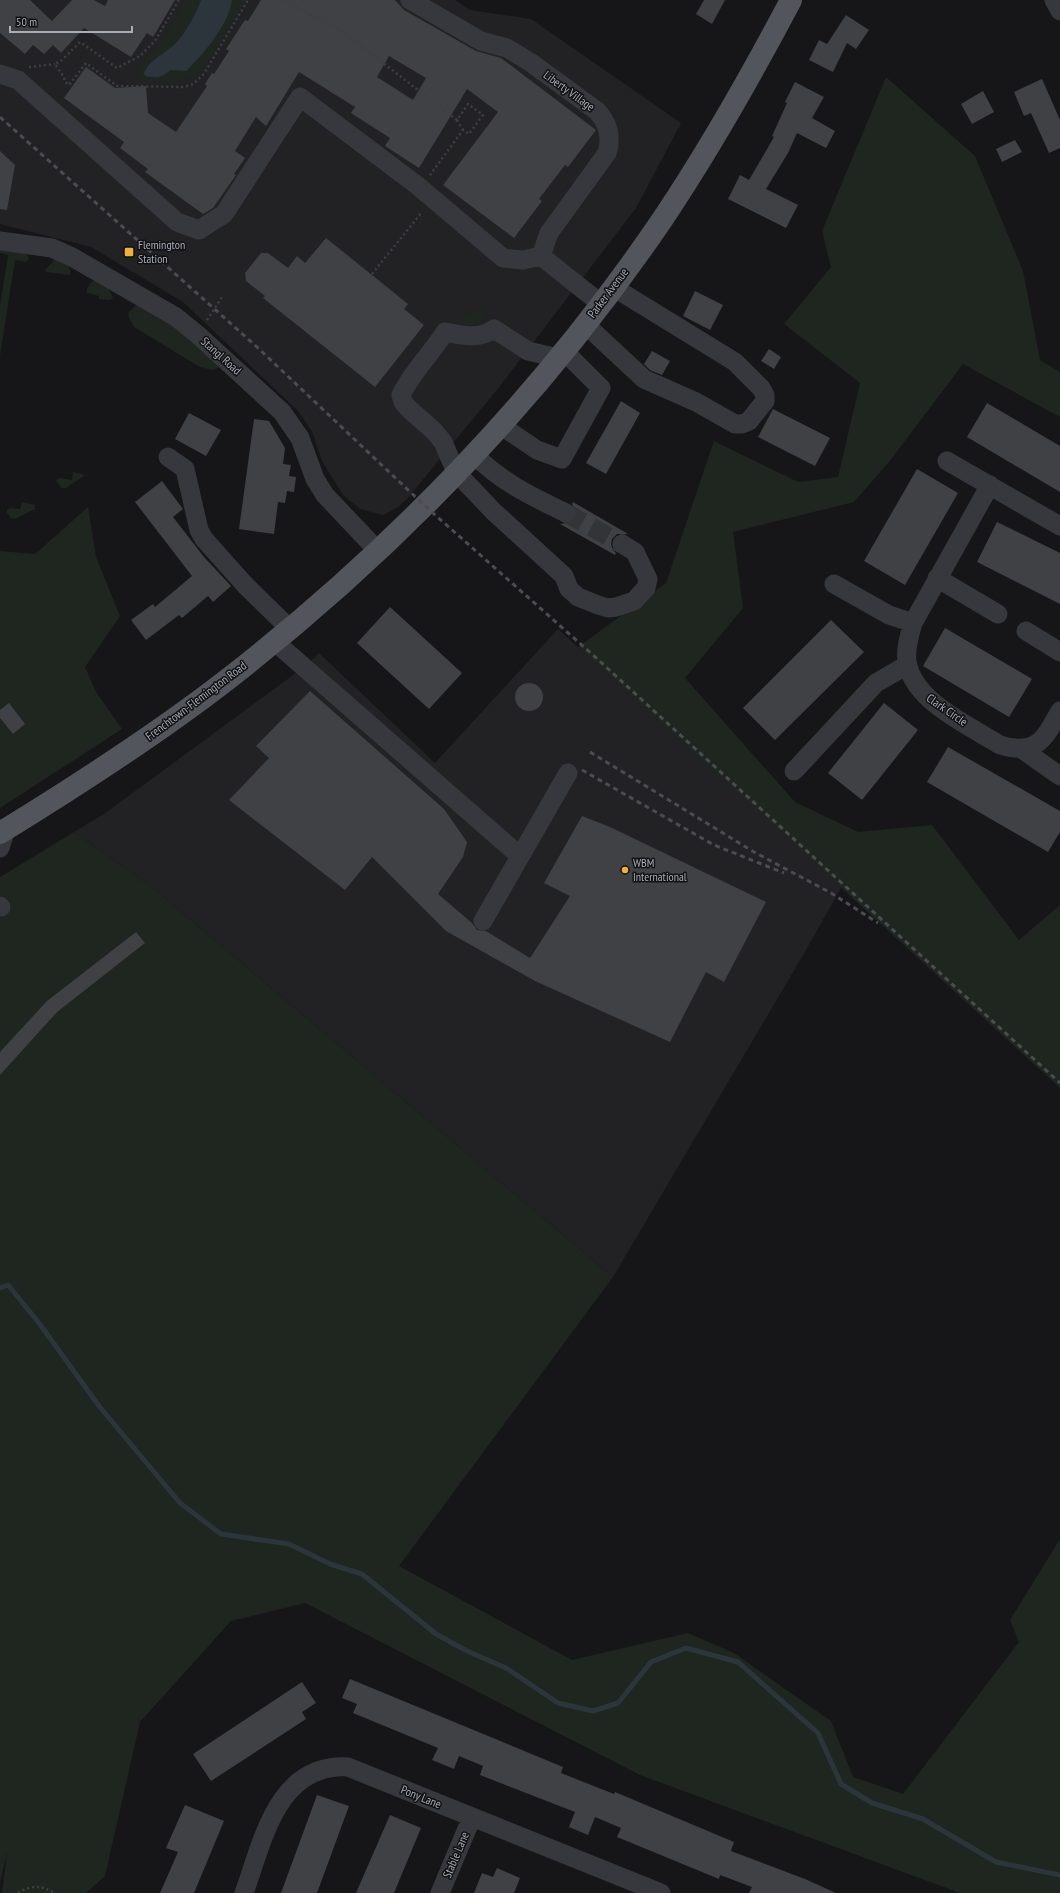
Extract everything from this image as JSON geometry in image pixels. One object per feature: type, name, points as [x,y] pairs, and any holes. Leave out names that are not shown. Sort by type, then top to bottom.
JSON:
[{"type":"main road","name":"Parker Avenue","points":[[378,551],[500,425],[561,354],[607,295],[683,187],[754,66],[790,0]]},
{"type":"main road","name":"Frenchtown-Flemington Road","points":[[2,835],[164,726],[226,680],[282,635],[378,551]]},
{"type":"street","name":"Liberty Village","points":[[410,0],[481,41],[507,48],[530,62],[597,111],[604,119],[610,142],[607,153],[549,233],[541,256]]},
{"type":"street","points":[[1054,0],[1060,11]]},
{"type":"street","points":[[0,74],[18,80],[177,222],[199,230],[224,214],[300,97],[420,188],[503,258],[523,260],[541,256],[607,295],[735,362],[761,388],[765,395],[765,401],[749,421],[742,424],[735,424],[696,402],[644,379],[585,324]]},
{"type":"street","name":"Stangl Road","points":[[0,241],[52,248],[72,256],[170,314],[198,335],[282,412],[300,438],[315,479],[325,495],[378,551]]},
{"type":"street","points":[[500,425],[537,450],[562,459],[601,388],[561,354],[528,351],[494,329],[485,334],[475,336],[445,332],[432,352],[408,381],[401,395],[403,402],[409,409],[434,431],[443,442],[456,472],[493,511],[564,576],[569,589],[578,597],[608,608],[616,607],[634,601],[646,588],[648,579],[635,552],[622,544]]},
{"type":"street","points":[[473,454],[500,478],[532,497],[566,513]]},
{"type":"street","points":[[168,457],[185,470],[199,530],[204,539],[246,586],[282,635],[520,856]]},
{"type":"street","points":[[948,461],[1060,526]]},
{"type":"street","name":"Clark Circle","points":[[990,485],[913,623],[908,639],[907,665],[915,683],[933,702],[1000,745],[1023,750]]},
{"type":"street","points":[[937,578],[998,614]]},
{"type":"street","points":[[834,584],[889,615],[913,623]]},
{"type":"street","points":[[1026,631],[1060,652]]},
{"type":"street","points":[[794,771],[876,683],[907,665]]},
{"type":"street","points":[[1023,750],[1036,745],[1045,736],[1060,711]]},
{"type":"street","points":[[1023,750],[1060,776]]},
{"type":"street","points":[[483,921],[568,773]]},
{"type":"street","name":"Pony Lane","points":[[244,1893],[273,1812],[285,1796],[306,1775],[331,1766],[348,1767],[652,1891]]},
{"type":"street","name":"Stable Lane","points":[[440,1893],[472,1817]]},
{"type":"path","points":[[179,0],[155,41],[140,56],[117,68],[80,42],[62,60],[55,64],[64,77],[65,82],[69,84],[86,63],[117,86],[184,87],[193,84],[203,75],[248,0]]},
{"type":"path","points":[[283,0],[339,29],[457,120],[463,130],[469,134],[483,115],[468,104],[457,120]]},
{"type":"path","points":[[420,188],[463,130]]},
{"type":"path","points":[[372,274],[423,210]]},
{"type":"path","points":[[18,1893],[26,1888],[36,1886],[46,1888],[54,1893]]},
{"type":"shaded area","points":[[0,0],[455,0],[470,10],[531,19],[681,123],[636,208],[500,386],[407,499],[398,507],[383,515],[360,509],[343,495],[322,461],[312,431],[298,411],[183,302],[91,247],[0,224]]},
{"type":"shaded area","points":[[185,0],[245,0],[230,28],[215,51],[196,74],[184,80],[170,82],[142,79],[137,71],[138,67],[159,45]]},
{"type":"shaded area","points":[[201,0],[232,0],[230,9],[221,29],[207,48],[186,71],[170,70],[165,75],[159,77],[145,76],[144,73],[146,68],[172,47],[183,34],[194,17]]},
{"type":"shaded area","points":[[886,77],[975,156],[1023,271],[1040,360],[1060,372],[1060,417],[963,364],[889,462],[854,502],[733,532],[743,608],[685,678],[795,802],[858,832],[932,825],[1019,940],[1060,905],[1060,1088],[578,647],[666,583],[714,441],[798,482],[838,477],[860,383],[784,324],[831,267],[822,231]]},
{"type":"shaded area","points":[[0,248],[26,253],[29,258],[27,262],[15,260],[0,356],[0,306],[8,255],[0,253]]},
{"type":"shaded area","points":[[55,259],[64,262],[70,268],[70,275],[47,272],[45,270]]},
{"type":"shaded area","points":[[96,280],[101,282],[106,287],[113,298],[110,300],[99,299],[99,296],[87,293],[87,289],[91,282]]},
{"type":"shaded area","points":[[136,305],[141,305],[170,323],[218,364],[218,368],[212,370],[200,367],[134,327],[128,313]]},
{"type":"shaded area","points":[[482,307],[486,314],[481,324],[467,326],[460,323],[460,320],[467,312],[471,316],[478,308]]},
{"type":"shaded area","points":[[73,472],[85,475],[66,488],[61,488],[56,480],[59,478],[72,480]]},
{"type":"shaded area","points":[[22,502],[35,505],[35,509],[15,519],[11,518],[7,513],[7,510],[10,508],[20,509]]},
{"type":"shaded area","points":[[88,507],[96,557],[120,616],[85,667],[96,692],[122,729],[0,808],[0,551],[35,554]]},
{"type":"shaded area","points":[[558,629],[842,886],[802,957],[613,1277],[153,888],[74,832],[104,814],[304,667],[319,653],[435,763]]},
{"type":"shaded area","points":[[74,832],[153,888],[613,1277],[399,1566],[572,1660],[688,1633],[734,1653],[831,1721],[853,1777],[903,1794],[1019,1642],[1010,1620],[1060,1539],[1060,1893],[960,1893],[640,1775],[305,1603],[231,1621],[140,1722],[105,1876],[86,1893],[2,1893],[7,1852],[0,1883],[0,877]]},
{"type":"building","points":[[0,0],[30,0],[52,21],[72,0],[94,0],[105,6],[108,0],[175,0],[153,37],[147,33],[131,57],[84,28],[61,53],[53,45],[44,54],[33,45],[25,54],[0,33]]},
{"type":"building","points":[[261,0],[395,0],[404,10],[476,51],[501,58],[596,130],[568,167],[565,165],[539,199],[542,201],[514,238],[443,185],[498,112],[467,89],[419,168],[385,146],[390,138],[351,113],[355,107],[299,72],[266,126],[256,117],[235,151],[245,158],[234,174],[236,175],[213,208],[203,214],[145,172],[148,169],[120,148],[124,142],[64,98],[86,67],[115,88],[146,86],[148,113],[176,132],[207,86],[205,84],[212,73],[214,74],[229,51],[226,49],[245,20],[248,21]],"holes":[[[389,56],[426,78],[413,100],[377,77]]]},
{"type":"building","points":[[704,0],[725,0],[712,24],[696,14]]},
{"type":"building","points":[[846,15],[869,30],[856,49],[847,43],[833,72],[809,60],[819,40],[827,44]]},
{"type":"building","points":[[1042,79],[1060,120],[1060,148],[1049,153],[1031,113],[1024,116],[1014,92]]},
{"type":"building","points":[[795,82],[824,97],[812,118],[835,131],[826,148],[797,133],[788,153],[766,189],[798,205],[786,228],[728,199],[740,175],[749,180],[774,137],[772,136],[787,103],[785,102]]},
{"type":"building","points":[[983,91],[994,112],[972,124],[961,104]]},
{"type":"building","points":[[1015,140],[1022,152],[1002,162],[996,149]]},
{"type":"building","points":[[0,151],[15,165],[7,210],[0,209]]},
{"type":"building","points":[[326,238],[408,304],[404,309],[424,325],[375,387],[263,298],[265,296],[246,281],[245,273],[261,253],[268,253],[288,268],[297,256],[305,263]]},
{"type":"building","points":[[695,291],[723,305],[710,330],[683,316]]},
{"type":"building","points":[[769,349],[781,357],[774,369],[761,361]]},
{"type":"building","points":[[652,351],[670,361],[662,375],[650,370],[644,364]]},
{"type":"building","points":[[621,401],[640,413],[606,474],[586,463]]},
{"type":"building","points":[[987,403],[1060,446],[1060,492],[967,437]]},
{"type":"building","points":[[773,409],[830,438],[815,466],[758,437]]},
{"type":"building","points":[[189,413],[221,430],[206,456],[175,439]]},
{"type":"building","points":[[254,419],[269,421],[285,448],[283,464],[291,465],[289,476],[296,477],[294,492],[287,491],[285,503],[278,502],[274,534],[239,529]]},
{"type":"building","points":[[917,469],[958,493],[905,585],[864,561]]},
{"type":"building","points":[[162,481],[183,509],[173,517],[204,557],[231,586],[213,602],[208,596],[182,618],[179,615],[146,640],[131,620],[153,604],[155,607],[192,576],[135,502]]},
{"type":"building","points":[[573,502],[628,534],[617,534],[612,539],[611,544],[616,553],[615,555],[560,524],[572,522],[576,518],[577,512],[572,504]]},
{"type":"building","points":[[997,522],[1060,553],[1060,604],[977,562]]},
{"type":"building","points":[[390,607],[462,673],[429,709],[357,643]]},
{"type":"building","points":[[831,620],[864,652],[775,740],[743,708]]},
{"type":"building","points":[[945,628],[1032,679],[1009,717],[923,666]]},
{"type":"building","points":[[529,683],[539,687],[543,697],[539,707],[529,711],[519,707],[515,697],[519,687]]},
{"type":"building","name":"WBM International","points":[[310,691],[444,809],[467,842],[463,857],[438,894],[472,923],[477,930],[486,931],[530,958],[570,896],[544,883],[582,816],[610,827],[766,902],[724,982],[706,972],[670,1042],[535,981],[446,931],[372,857],[345,890],[229,800],[269,758],[256,746]]},
{"type":"building","points":[[9,703],[25,724],[13,734],[0,718],[0,710]]},
{"type":"building","points":[[884,703],[918,730],[862,800],[828,773]]},
{"type":"building","points":[[948,747],[1060,811],[1060,832],[1048,852],[927,782]]},
{"type":"building","points":[[136,932],[145,943],[57,1012],[0,1075],[0,1052],[47,1001]]},
{"type":"building","points":[[350,1679],[563,1767],[561,1773],[614,1794],[615,1792],[734,1842],[731,1851],[805,1879],[836,1893],[749,1893],[752,1887],[720,1875],[719,1879],[617,1837],[621,1828],[595,1817],[588,1835],[569,1827],[575,1812],[480,1775],[483,1766],[459,1756],[454,1769],[432,1760],[438,1748],[353,1713],[357,1704],[342,1698]]},
{"type":"building","points":[[302,1682],[316,1703],[302,1712],[306,1719],[211,1781],[193,1754]]},
{"type":"building","points":[[317,1795],[349,1806],[317,1893],[281,1893]]},
{"type":"building","points":[[185,1805],[224,1821],[194,1893],[160,1893],[178,1852],[166,1848]]},
{"type":"building","points":[[390,1815],[421,1828],[394,1893],[356,1893]]},
{"type":"building","points":[[497,1868],[520,1878],[514,1893],[474,1893],[482,1873],[493,1877]]},
{"type":"waterway","points":[[0,1288],[8,1285],[39,1323],[99,1406],[180,1503],[221,1534],[289,1544],[330,1564],[362,1574],[436,1634],[467,1651],[506,1668],[558,1703],[593,1711],[618,1703],[651,1662],[686,1648],[738,1662],[818,1733],[841,1784],[872,1803],[923,1819],[996,1862],[1060,1875]]},
{"type":"tunnel","points":[[566,513],[622,544]]},
{"type":"railway","points":[[0,117],[258,348],[424,505],[593,655],[1060,1083]]},
{"type":"railway","points":[[590,752],[754,852],[831,893],[878,923]]},
{"type":"railway","points":[[582,770],[714,845],[784,873]]},
{"type":"place","name":"Flemington Station","points":[[129,252]]},
{"type":"place","name":"WBM International","points":[[625,870]]}]
